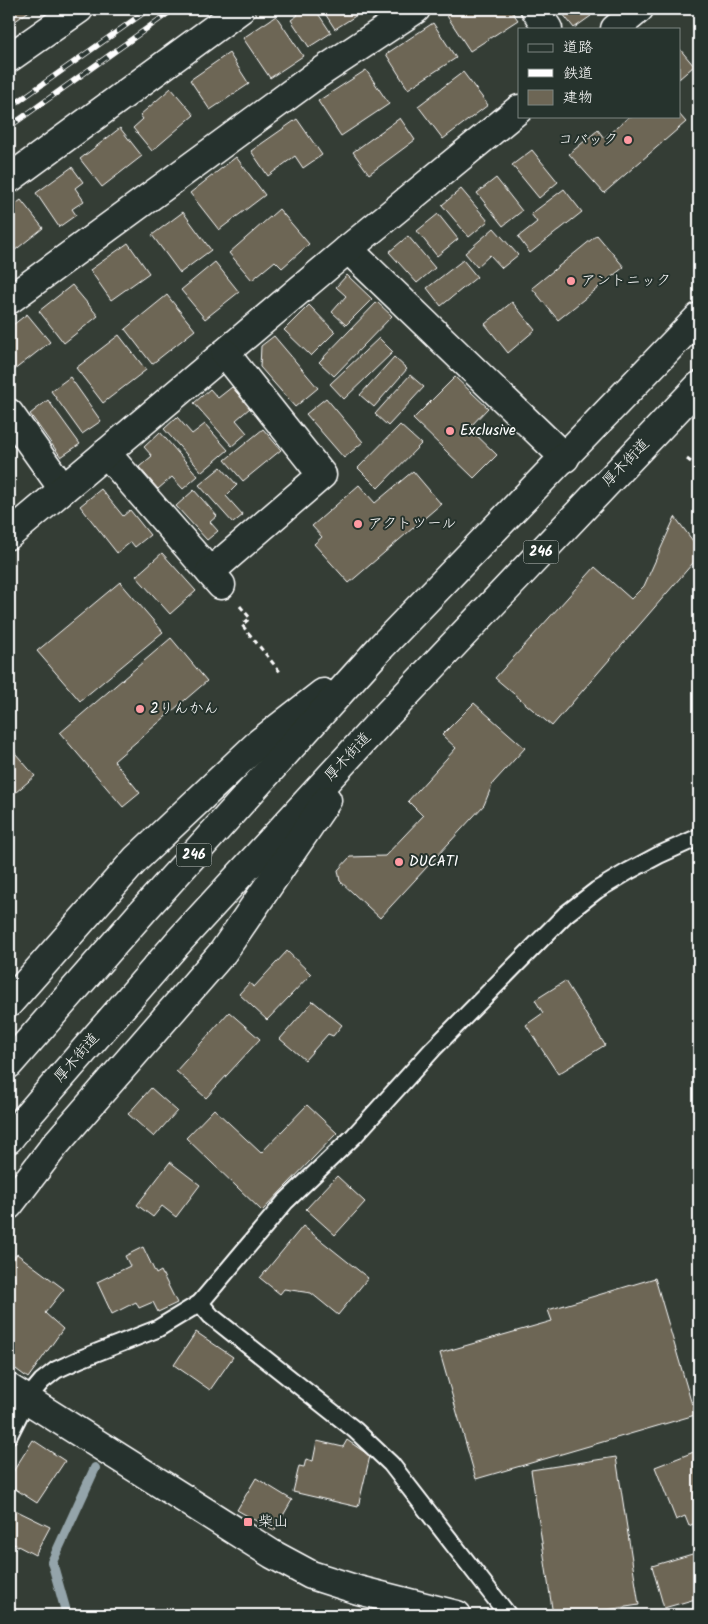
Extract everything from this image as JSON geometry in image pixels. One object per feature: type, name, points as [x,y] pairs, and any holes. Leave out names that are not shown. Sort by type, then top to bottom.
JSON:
[{"type":"main road","points":[[9,58],[79,9]]},
{"type":"main road","points":[[9,179],[241,9]]},
{"type":"main road","points":[[9,300],[312,78],[416,9]]},
{"type":"main road","points":[[535,9],[547,28]]},
{"type":"main road","points":[[617,28],[639,9]]},
{"type":"main road","points":[[9,535],[348,249],[518,110]]},
{"type":"main road","points":[[348,249],[565,458]]},
{"type":"main road","name":"246","points":[[9,1064],[142,911],[381,647],[699,317]]},
{"type":"main road","points":[[106,453],[216,579],[322,475],[225,353]]},
{"type":"main road","name":"厚木街道","points":[[16,1129],[180,940],[384,719],[699,386]]},
{"type":"main road","points":[[9,413],[63,489]]},
{"type":"main road","points":[[9,1003],[136,859],[260,742],[381,647]]},
{"type":"main road","points":[[9,1205],[55,1144],[223,952],[384,719]]},
{"type":"main road","points":[[18,1393],[272,1554],[311,1574],[358,1590],[457,1615]]},
{"type":"lane","points":[[9,1435],[18,1393],[42,1381],[56,1370],[157,1329],[200,1303],[285,1202],[354,1136],[433,1049],[566,914],[597,890],[629,871],[659,854],[699,837]]},
{"type":"lane","points":[[200,1303],[211,1316],[355,1430],[391,1464],[508,1615]]},
{"type":"path","points":[[686,459],[699,468]]},
{"type":"path","points":[[216,579],[250,618],[242,626],[281,673]]},
{"type":"building","points":[[9,9],[32,9],[14,22],[9,14]]},
{"type":"building","points":[[294,9],[315,9],[331,33],[309,47],[291,20],[298,15]]},
{"type":"building","points":[[322,9],[353,9],[357,15],[335,29]]},
{"type":"building","points":[[459,9],[510,9],[518,20],[470,51],[447,16]]},
{"type":"building","points":[[559,9],[586,9],[591,16],[574,28]]},
{"type":"building","points":[[276,16],[303,56],[270,78],[243,38]]},
{"type":"building","points":[[433,23],[456,58],[408,89],[386,54]]},
{"type":"building","points":[[680,49],[694,66],[680,78]]},
{"type":"building","points":[[229,53],[249,84],[210,110],[190,80]]},
{"type":"building","points":[[366,70],[389,104],[341,136],[318,101]]},
{"type":"building","points":[[463,72],[488,105],[443,139],[418,106]]},
{"type":"building","points":[[171,88],[194,115],[152,151],[133,128],[143,119],[140,115]]},
{"type":"building","points":[[680,115],[686,122],[604,193],[569,154],[598,130],[604,138],[628,118],[680,118]]},
{"type":"building","points":[[400,118],[415,140],[369,174],[353,152]]},
{"type":"building","points":[[297,119],[322,155],[303,168],[295,156],[268,176],[251,151]]},
{"type":"building","points":[[120,128],[142,156],[102,187],[80,159]]},
{"type":"building","points":[[532,150],[558,182],[539,198],[512,165]]},
{"type":"building","points":[[236,157],[265,195],[219,230],[190,193]]},
{"type":"building","points":[[72,167],[83,182],[75,188],[84,201],[72,209],[76,215],[59,227],[36,193]]},
{"type":"building","points":[[496,178],[522,211],[503,226],[477,193]]},
{"type":"building","points":[[461,189],[488,221],[469,237],[442,205]]},
{"type":"building","points":[[564,189],[582,212],[530,253],[518,237],[537,222],[531,214]]},
{"type":"building","points":[[21,200],[43,228],[9,255],[9,209]]},
{"type":"building","points":[[279,209],[309,244],[282,268],[275,261],[252,280],[229,253]]},
{"type":"building","points":[[183,212],[211,250],[180,273],[152,235]]},
{"type":"building","points":[[438,214],[458,239],[437,256],[417,231]]},
{"type":"building","points":[[494,228],[518,255],[502,268],[490,255],[477,267],[465,253]]},
{"type":"building","points":[[597,235],[624,267],[558,320],[532,288]]},
{"type":"building","points":[[408,236],[435,268],[417,283],[389,252]]},
{"type":"building","points":[[128,243],[149,273],[111,300],[90,270]]},
{"type":"building","points":[[463,260],[477,277],[441,306],[427,288]]},
{"type":"building","points":[[215,262],[239,292],[205,319],[181,290]]},
{"type":"building","points":[[347,275],[372,299],[346,325],[332,312],[346,296],[336,287]]},
{"type":"building","points":[[72,285],[98,316],[64,343],[39,311]]},
{"type":"building","points":[[167,295],[195,330],[152,364],[125,329]]},
{"type":"building","points":[[377,302],[392,316],[334,376],[319,362]]},
{"type":"building","points":[[512,302],[535,330],[508,353],[485,324]]},
{"type":"building","points":[[309,305],[335,332],[311,356],[284,330]]},
{"type":"building","points":[[27,314],[50,342],[9,374],[9,328]]},
{"type":"building","points":[[119,335],[146,370],[103,403],[76,368]]},
{"type":"building","points":[[274,336],[318,388],[295,407],[260,367],[261,346]]},
{"type":"building","points":[[379,338],[393,352],[344,399],[330,384]]},
{"type":"building","points":[[394,357],[407,369],[374,407],[360,395]]},
{"type":"building","points":[[410,375],[424,387],[388,426],[375,414]]},
{"type":"building","points":[[70,377],[101,421],[82,434],[51,391]]},
{"type":"building","points":[[455,377],[488,408],[469,428],[497,455],[474,478],[413,419]]},
{"type":"building","points":[[232,387],[250,408],[236,420],[247,433],[232,446],[194,403],[210,389],[218,398]]},
{"type":"building","points":[[326,398],[363,442],[344,458],[306,414]]},
{"type":"building","points":[[48,400],[80,444],[61,457],[30,414]]},
{"type":"building","points":[[177,417],[192,434],[205,424],[228,450],[202,472],[164,429]]},
{"type":"building","points":[[400,425],[421,444],[378,488],[358,468]]},
{"type":"building","points":[[263,429],[281,450],[243,481],[225,460]]},
{"type":"building","points":[[160,432],[198,476],[183,489],[172,477],[158,489],[139,467],[152,456],[144,447]]},
{"type":"building","points":[[221,467],[237,485],[226,496],[243,515],[233,523],[199,485]]},
{"type":"building","points":[[413,471],[441,504],[349,583],[314,544],[322,537],[312,526],[359,485],[375,503]]},
{"type":"building","points":[[101,489],[123,516],[130,510],[150,535],[135,547],[131,542],[117,553],[80,506]]},
{"type":"building","points":[[194,490],[217,516],[210,522],[218,531],[207,540],[176,506]]},
{"type":"building","points":[[675,517],[699,549],[699,556],[552,726],[495,678],[595,567],[631,599],[644,586]]},
{"type":"building","points":[[162,553],[196,591],[170,614],[136,576]]},
{"type":"building","points":[[120,582],[163,632],[80,701],[37,651]]},
{"type":"building","points":[[171,638],[207,681],[114,761],[140,793],[123,807],[60,733]]},
{"type":"building","points":[[474,703],[525,748],[493,783],[484,805],[380,918],[340,881],[338,870],[350,857],[385,856],[423,816],[408,801],[456,748],[442,735]]},
{"type":"building","points":[[9,746],[35,776],[9,798]]},
{"type":"building","points":[[287,951],[311,974],[267,1020],[239,994],[249,983],[254,987]]},
{"type":"building","points":[[565,981],[605,1045],[558,1074],[526,1025],[543,1013],[535,1000]]},
{"type":"building","points":[[313,1001],[342,1025],[333,1036],[328,1034],[305,1060],[280,1039]]},
{"type":"building","points":[[229,1012],[260,1039],[206,1098],[176,1071]]},
{"type":"building","points":[[151,1088],[177,1111],[154,1137],[128,1114]]},
{"type":"building","points":[[307,1105],[337,1133],[262,1211],[186,1138],[214,1109],[261,1153]]},
{"type":"building","points":[[170,1162],[200,1185],[176,1217],[162,1206],[153,1217],[137,1205]]},
{"type":"building","points":[[337,1176],[365,1202],[335,1235],[306,1209]]},
{"type":"building","points":[[303,1226],[368,1278],[338,1315],[311,1293],[284,1289],[280,1294],[260,1278]]},
{"type":"building","points":[[143,1247],[156,1274],[161,1271],[177,1303],[158,1312],[153,1302],[139,1308],[136,1302],[112,1314],[97,1282],[130,1266],[125,1256]]},
{"type":"building","points":[[17,1254],[64,1289],[45,1313],[63,1329],[28,1378],[9,1364],[9,1264]]},
{"type":"building","points":[[655,1278],[695,1415],[476,1479],[440,1353],[552,1321],[548,1310]]},
{"type":"building","points":[[196,1332],[233,1357],[210,1390],[174,1365]]},
{"type":"building","points":[[33,1440],[65,1461],[37,1503],[9,1485],[9,1478]]},
{"type":"building","points":[[347,1440],[370,1456],[358,1507],[293,1492],[299,1466],[304,1467],[306,1459],[313,1461],[317,1441],[343,1447]]},
{"type":"building","points":[[699,1450],[699,1521],[689,1526],[685,1516],[676,1520],[655,1467]]},
{"type":"building","points":[[616,1457],[639,1605],[573,1615],[553,1615],[531,1470]]},
{"type":"building","points":[[256,1478],[292,1500],[274,1531],[237,1510]]},
{"type":"building","points":[[11,1508],[50,1527],[35,1555],[14,1544],[11,1551],[9,1550],[9,1512]]},
{"type":"building","points":[[699,1552],[699,1598],[664,1608],[652,1566]]},
{"type":"waterway","points":[[67,1615],[52,1562],[95,1468]]},
{"type":"railway","points":[[9,108],[149,9]]},
{"type":"railway","points":[[9,127],[174,9]]},
{"type":"place","name":"コバック","points":[[628,140]]},
{"type":"place","name":"アントニック","points":[[571,281]]},
{"type":"place","name":"Exclusive","points":[[450,431]]},
{"type":"place","name":"アクトツール","points":[[358,524]]},
{"type":"place","name":"2りんかん","points":[[140,709]]},
{"type":"place","name":"DUCATI","points":[[399,862]]},
{"type":"place","name":"柴山","points":[[248,1522]]}]
